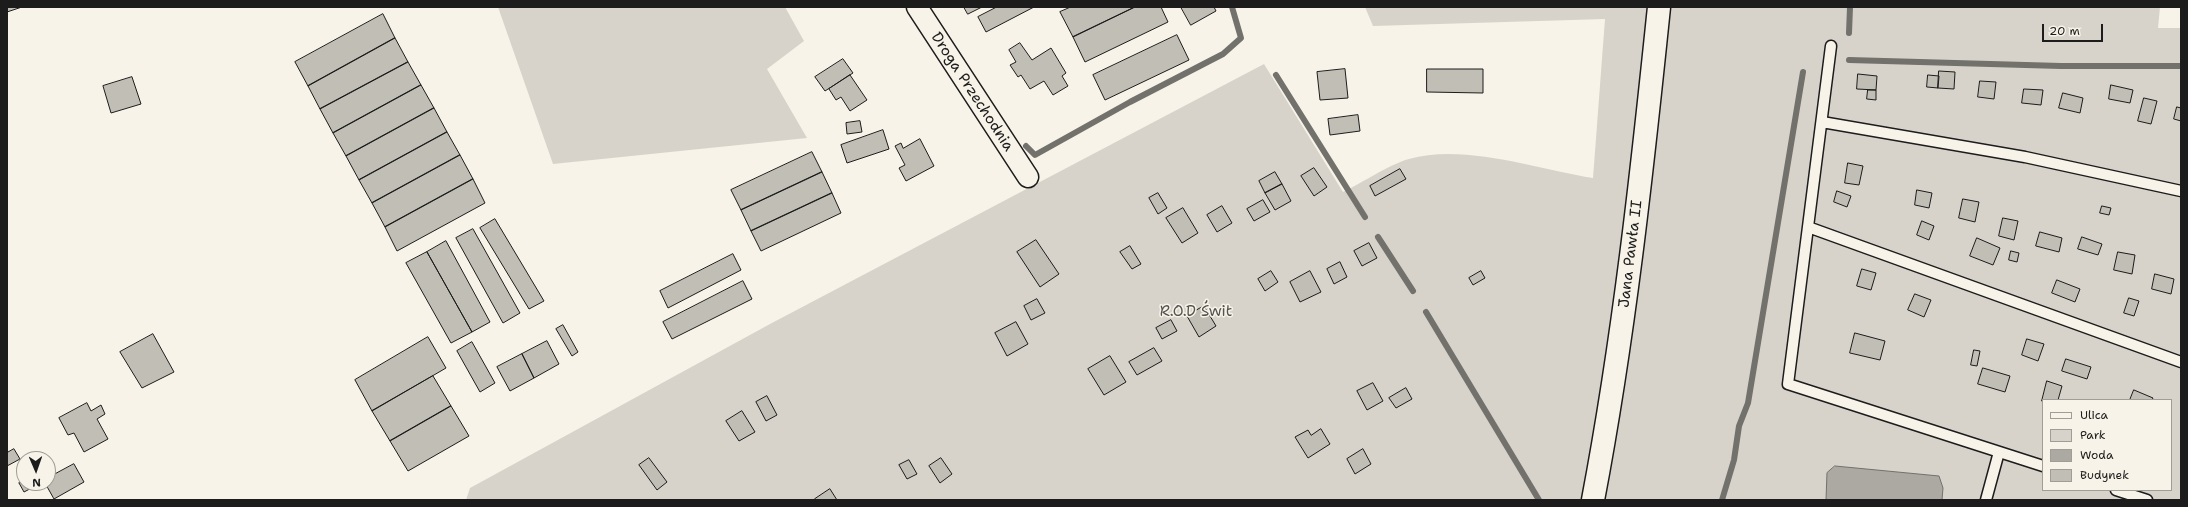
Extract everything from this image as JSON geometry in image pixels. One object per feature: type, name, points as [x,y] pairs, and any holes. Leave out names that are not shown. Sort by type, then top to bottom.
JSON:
[{"type":"main road","name":"Jana Pawła II","points":[[1593,500],[1617,366],[1629,282],[1659,7]]},
{"type":"street","name":"Droga Przechodnia","points":[[917,7],[1028,177]]},
{"type":"lane","points":[[1831,46],[1788,384],[2042,466]]},
{"type":"lane","points":[[1822,122],[2025,157],[2181,191]]},
{"type":"lane","points":[[1808,227],[2181,362]]},
{"type":"lane","points":[[1986,500],[1999,452]]},
{"type":"lane","points":[[2119,491],[2146,500]]},
{"type":"green space","points":[[498,7],[785,7],[804,41],[767,69],[807,138],[553,164]]},
{"type":"green space","name":"R.O.D Świt","points":[[1365,7],[2160,7],[2158,28],[2181,28],[2181,500],[466,500],[470,488],[770,324],[1264,64],[1343,192],[1401,161],[1430,155],[1453,154],[1501,159],[1593,178],[1605,19],[1373,26]]},
{"type":"water","points":[[1835,466],[1939,476],[1943,488],[1942,500],[1826,500],[1827,473]]},
{"type":"building","points":[[7,7],[22,7],[7,12]]},
{"type":"building","points":[[964,7],[982,7],[968,14]]},
{"type":"building","points":[[997,7],[1034,7],[986,32],[978,17]]},
{"type":"building","points":[[1071,7],[1135,7],[1073,37],[1060,12]]},
{"type":"building","points":[[1135,7],[1161,7],[1168,22],[1085,62],[1073,37]]},
{"type":"building","points":[[1181,7],[1214,7],[1216,11],[1191,25]]},
{"type":"building","points":[[383,14],[395,38],[308,86],[295,62]]},
{"type":"building","points":[[1177,35],[1189,60],[1105,100],[1093,75]]},
{"type":"building","points":[[395,38],[408,62],[320,109],[308,86]]},
{"type":"building","points":[[1020,43],[1032,60],[1051,48],[1066,73],[1062,76],[1068,86],[1053,95],[1044,81],[1030,89],[1021,75],[1018,77],[1010,65],[1016,62],[1009,50]]},
{"type":"building","points":[[843,59],[853,73],[825,91],[815,77]]},
{"type":"building","points":[[408,62],[421,85],[333,133],[320,109]]},
{"type":"building","points":[[1345,69],[1348,98],[1320,100],[1317,72]]},
{"type":"building","points":[[1427,69],[1483,69],[1483,93],[1427,92]]},
{"type":"building","points":[[1939,71],[1955,72],[1954,89],[1938,88]]},
{"type":"building","points":[[1858,74],[1877,76],[1876,90],[1857,89]]},
{"type":"building","points":[[850,75],[867,100],[850,111],[841,97],[836,100],[829,89]]},
{"type":"building","points":[[1928,75],[1939,76],[1938,88],[1927,87]]},
{"type":"building","points":[[132,77],[141,104],[111,113],[103,86]]},
{"type":"building","points":[[1980,81],[1996,82],[1994,99],[1978,97]]},
{"type":"building","points":[[421,85],[434,108],[346,156],[333,133]]},
{"type":"building","points":[[2111,85],[2133,90],[2130,103],[2109,99]]},
{"type":"building","points":[[2024,89],[2043,90],[2041,105],[2022,103]]},
{"type":"building","points":[[1868,90],[1876,90],[1876,100],[1867,99]]},
{"type":"building","points":[[2063,93],[2083,98],[2080,113],[2059,108]]},
{"type":"building","points":[[2144,98],[2157,101],[2151,124],[2138,121]]},
{"type":"building","points":[[2177,107],[2181,108],[2181,121],[2174,119]]},
{"type":"building","points":[[434,108],[447,132],[359,180],[346,156]]},
{"type":"building","points":[[1358,115],[1360,131],[1330,135],[1328,119]]},
{"type":"building","points":[[860,121],[862,132],[847,134],[846,123]]},
{"type":"building","points":[[883,130],[889,149],[847,163],[841,145]]},
{"type":"building","points":[[447,132],[460,155],[372,203],[359,180]]},
{"type":"building","points":[[920,139],[934,166],[906,181],[899,168],[905,165],[895,146],[901,143],[903,148]]},
{"type":"building","points":[[812,152],[822,172],[741,210],[731,190]]},
{"type":"building","points":[[460,155],[473,179],[385,227],[372,203]]},
{"type":"building","points":[[1848,163],[1863,166],[1859,185],[1845,183]]},
{"type":"building","points":[[1314,168],[1327,187],[1314,196],[1301,176]]},
{"type":"building","points":[[1400,169],[1406,179],[1375,196],[1370,186]]},
{"type":"building","points":[[822,172],[832,193],[751,231],[741,210]]},
{"type":"building","points":[[1275,172],[1282,184],[1265,193],[1259,181]]},
{"type":"building","points":[[473,179],[485,203],[397,251],[385,227]]},
{"type":"building","points":[[1282,184],[1291,201],[1275,210],[1265,193]]},
{"type":"building","points":[[1917,190],[1932,193],[1929,208],[1915,205]]},
{"type":"building","points":[[1837,191],[1851,196],[1847,207],[1834,202]]},
{"type":"building","points":[[832,193],[841,213],[761,251],[751,231]]},
{"type":"building","points":[[1158,193],[1167,208],[1158,214],[1149,198]]},
{"type":"building","points":[[1963,199],[1979,202],[1975,222],[1959,218]]},
{"type":"building","points":[[1263,200],[1270,212],[1254,221],[1247,209]]},
{"type":"building","points":[[1222,206],[1232,223],[1217,232],[1207,215]]},
{"type":"building","points":[[2102,206],[2111,208],[2109,215],[2100,213]]},
{"type":"building","points":[[1183,208],[1198,233],[1182,243],[1166,218]]},
{"type":"building","points":[[2003,218],[2018,221],[2014,240],[1999,236]]},
{"type":"building","points":[[495,219],[544,301],[529,309],[480,228]]},
{"type":"building","points":[[1922,221],[1934,226],[1929,240],[1917,235]]},
{"type":"building","points":[[473,229],[520,313],[503,323],[456,238]]},
{"type":"building","points":[[2040,232],[2062,238],[2059,252],[2036,246]]},
{"type":"building","points":[[2082,237],[2102,244],[2098,255],[2078,249]]},
{"type":"building","points":[[1977,238],[2000,248],[1993,265],[1970,256]]},
{"type":"building","points":[[1036,240],[1059,274],[1040,287],[1017,252]]},
{"type":"building","points":[[446,241],[490,322],[472,332],[427,252]]},
{"type":"building","points":[[1369,243],[1377,258],[1362,266],[1354,251]]},
{"type":"building","points":[[1130,246],[1141,264],[1132,269],[1120,252]]},
{"type":"building","points":[[2011,251],[2019,253],[2017,262],[2009,260]]},
{"type":"building","points":[[427,252],[472,332],[451,343],[406,263]]},
{"type":"building","points":[[2118,252],[2135,255],[2132,274],[2114,270]]},
{"type":"building","points":[[733,254],[741,270],[668,308],[660,291]]},
{"type":"building","points":[[1340,262],[1347,277],[1334,284],[1327,269]]},
{"type":"building","points":[[1862,269],[1876,273],[1871,290],[1857,286]]},
{"type":"building","points":[[1271,271],[1278,282],[1265,291],[1258,279]]},
{"type":"building","points":[[1310,271],[1321,292],[1300,302],[1290,282]]},
{"type":"building","points":[[1481,271],[1485,278],[1473,285],[1469,278]]},
{"type":"building","points":[[2155,274],[2174,279],[2171,294],[2152,289]]},
{"type":"building","points":[[2057,280],[2080,289],[2075,302],[2052,293]]},
{"type":"building","points":[[743,281],[752,299],[672,339],[663,322]]},
{"type":"building","points":[[1915,294],[1931,300],[1924,317],[1908,310]]},
{"type":"building","points":[[2129,298],[2139,301],[2134,316],[2124,313]]},
{"type":"building","points":[[1037,299],[1045,313],[1031,320],[1024,306]]},
{"type":"building","points":[[1204,306],[1216,326],[1199,337],[1187,316]]},
{"type":"building","points":[[1171,320],[1177,331],[1162,339],[1156,328]]},
{"type":"building","points":[[1016,322],[1028,344],[1007,356],[995,333]]},
{"type":"building","points":[[563,325],[578,352],[572,356],[556,329]]},
{"type":"building","points":[[1855,333],[1885,341],[1880,360],[1850,353]]},
{"type":"building","points":[[153,334],[174,372],[142,388],[120,352]]},
{"type":"building","points":[[428,337],[446,368],[372,411],[355,380]]},
{"type":"building","points":[[2027,339],[2044,344],[2038,361],[2022,355]]},
{"type":"building","points":[[547,341],[559,364],[534,378],[522,354]]},
{"type":"building","points":[[472,342],[495,383],[480,392],[457,351]]},
{"type":"building","points":[[1154,348],[1162,361],[1137,375],[1129,362]]},
{"type":"building","points":[[1974,350],[1980,351],[1977,366],[1971,365]]},
{"type":"building","points":[[522,354],[534,378],[510,391],[497,367]]},
{"type":"building","points":[[1110,356],[1126,382],[1104,395],[1088,369]]},
{"type":"building","points":[[2066,359],[2091,367],[2087,379],[2062,371]]},
{"type":"building","points":[[1983,368],[2010,376],[2005,392],[1978,384]]},
{"type":"building","points":[[433,376],[451,406],[390,441],[372,411]]},
{"type":"building","points":[[2047,381],[2062,386],[2058,399],[2042,399]]},
{"type":"building","points":[[1373,383],[1383,401],[1367,410],[1357,391]]},
{"type":"building","points":[[1406,388],[1412,399],[1396,408],[1389,398]]},
{"type":"building","points":[[2134,390],[2153,398],[2152,399],[2130,399]]},
{"type":"building","points":[[767,396],[777,415],[766,421],[756,402]]},
{"type":"building","points":[[87,403],[91,411],[101,405],[105,414],[97,419],[108,439],[84,452],[74,433],[68,435],[59,418]]},
{"type":"building","points":[[451,406],[469,436],[408,471],[390,441]]},
{"type":"building","points":[[742,411],[755,432],[739,441],[726,421]]},
{"type":"building","points":[[1321,429],[1330,444],[1308,458],[1295,437],[1308,430],[1311,435]]},
{"type":"building","points":[[14,449],[16,452],[16,461],[7,466],[7,453]]},
{"type":"building","points":[[1363,449],[1371,464],[1355,474],[1347,459]]},
{"type":"building","points":[[649,458],[667,482],[657,490],[639,465]]},
{"type":"building","points":[[941,458],[952,474],[940,483],[929,466]]},
{"type":"building","points":[[909,460],[917,474],[907,479],[899,465]]},
{"type":"building","points":[[74,464],[84,482],[54,499],[50,491],[56,491],[56,474]]},
{"type":"building","points":[[830,489],[837,500],[815,499]]},
{"type":"waterway","points":[[1026,146],[1035,155],[1130,102],[1223,54],[1241,38],[1232,7]]},
{"type":"waterway","points":[[1849,33],[1850,7]]},
{"type":"waterway","points":[[1849,60],[2061,66],[2181,66]]},
{"type":"waterway","points":[[1722,500],[1734,460],[1739,426],[1748,403],[1803,72]]},
{"type":"waterway","points":[[1276,75],[1365,217]]},
{"type":"waterway","points":[[1378,237],[1413,291]]},
{"type":"waterway","points":[[1426,312],[1539,500]]}]
